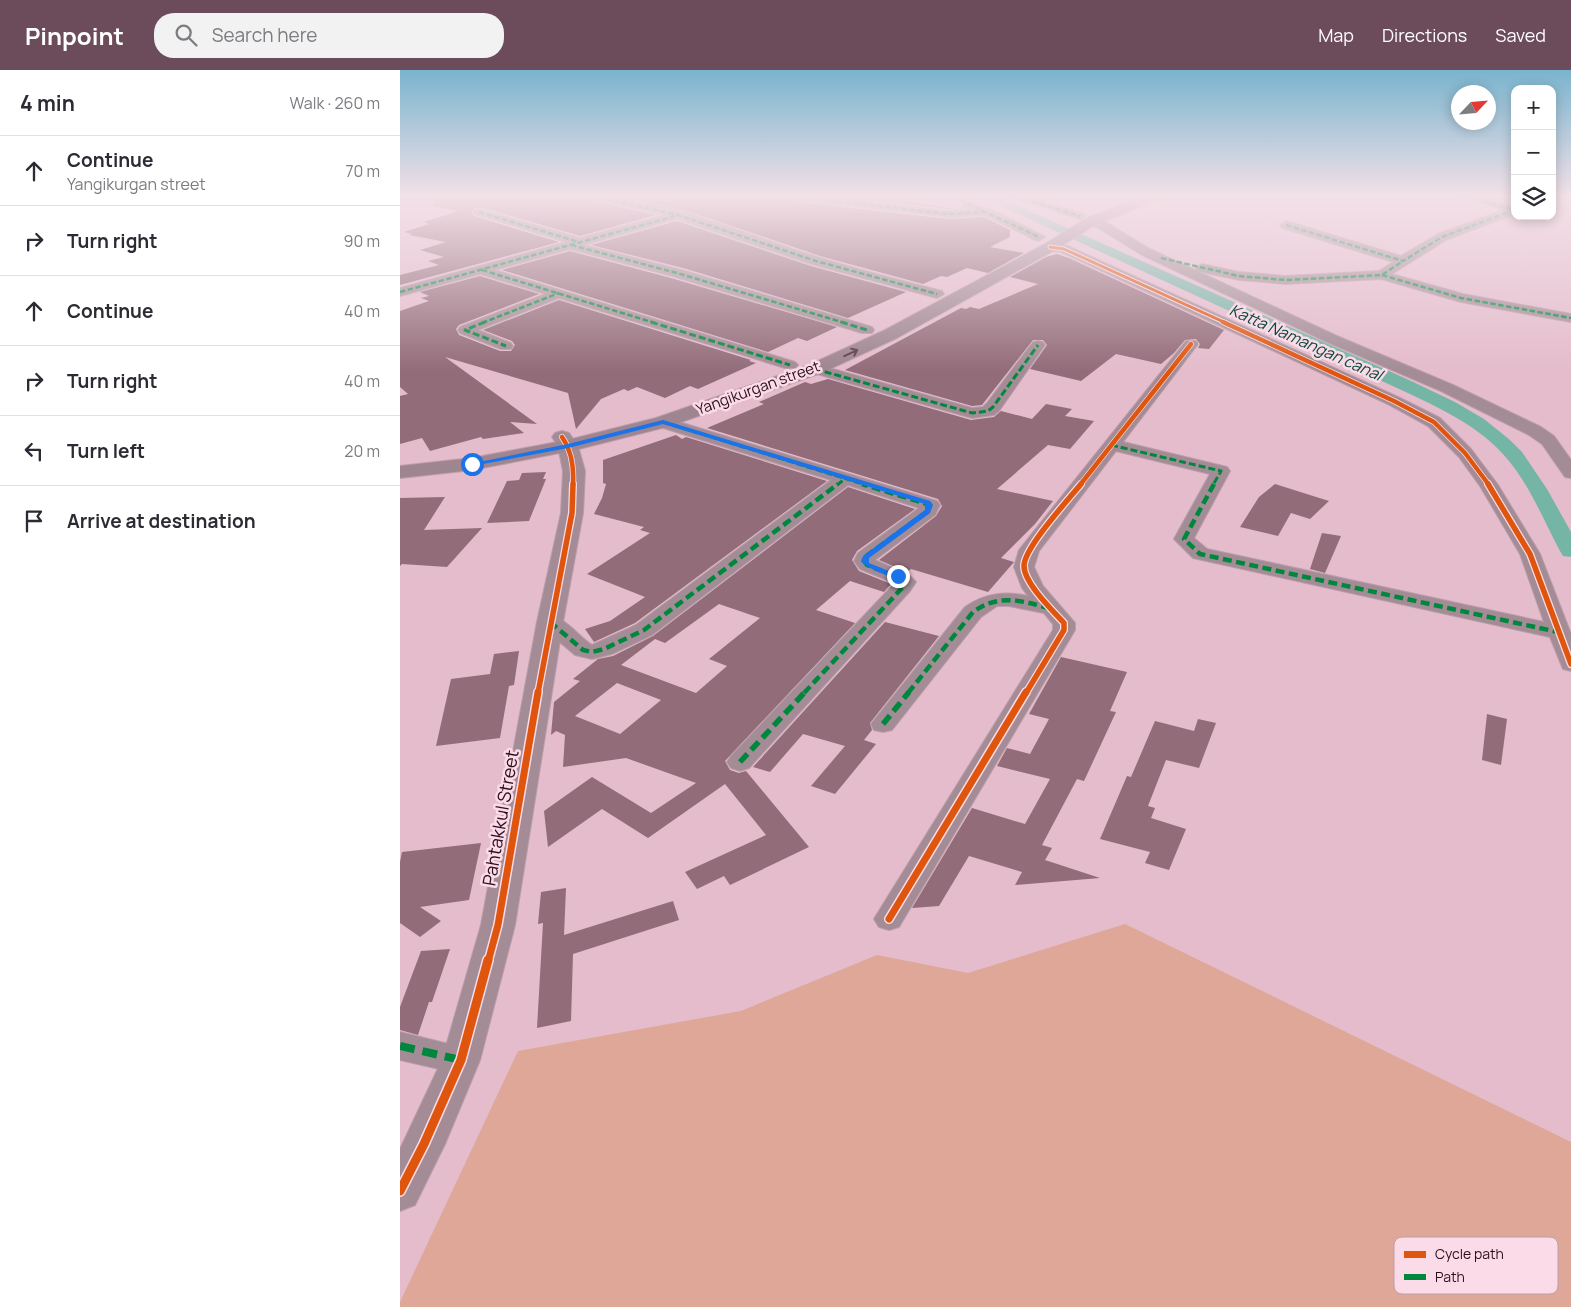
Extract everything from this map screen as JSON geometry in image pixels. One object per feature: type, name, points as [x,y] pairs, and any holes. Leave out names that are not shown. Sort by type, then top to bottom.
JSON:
[{"type":"main road","name":"Yangikurgan street","points":[[400,462],[565,442],[637,419],[790,365],[867,330],[1017,255]]},
{"type":"main road","name":"Yangikurgan street","points":[[400,472],[472,464],[565,442],[663,422],[816,369],[891,334],[1023,255]]},
{"type":"street","points":[[400,292],[537,255]]},
{"type":"street","points":[[613,255],[867,330]]},
{"type":"street","points":[[797,255],[937,294]]},
{"type":"street","points":[[1077,255],[1394,401],[1434,422],[1465,453],[1489,486],[1530,554],[1571,664]]},
{"type":"street","points":[[1154,255],[1332,339],[1447,388],[1534,431],[1548,440],[1571,473]]},
{"type":"street","points":[[1383,255],[1403,261]]},
{"type":"street","points":[[1382,275],[1414,255]]},
{"type":"street","points":[[1161,258],[1239,276],[1264,279],[1286,280],[1382,275],[1461,298],[1571,318]]},
{"type":"street","points":[[482,270],[790,365]]},
{"type":"street","points":[[506,346],[465,330],[559,293]]},
{"type":"street","points":[[889,919],[1064,630],[1064,623],[1048,608],[1033,588],[1024,566],[1029,550],[1191,344]]},
{"type":"street","points":[[816,369],[972,413],[980,413],[993,407],[1038,345]]},
{"type":"street","points":[[663,422],[930,505],[928,511],[866,557],[864,561],[867,564],[898,576],[904,582],[903,586],[740,762]]},
{"type":"street","name":"Pahtakkul Street","points":[[400,1191],[424,1144],[461,1060],[498,925],[550,622],[572,513],[574,471],[565,442]]},
{"type":"street","points":[[1111,445],[1220,471],[1184,539],[1191,548],[1200,554],[1558,632]]},
{"type":"street","points":[[550,622],[583,650],[592,652],[604,649],[644,630],[846,478]]},
{"type":"street","points":[[883,724],[973,612],[982,604],[999,598],[1019,599],[1048,608]]},
{"type":"street","points":[[400,1046],[461,1060]]},
{"type":"shaded area","points":[[1125,924],[1571,1142],[1571,1307],[400,1307],[400,1302],[518,1051],[741,1011],[877,955],[968,973]]},
{"type":"building","points":[[436,255],[512,255],[400,285],[400,275],[439,265],[428,261],[444,257]]},
{"type":"building","points":[[557,255],[584,255],[671,278],[837,327],[807,341],[798,338],[768,352],[502,270]]},
{"type":"building","points":[[630,255],[777,255],[906,292],[848,318],[683,268]]},
{"type":"building","points":[[816,255],[1021,255],[988,273],[967,268],[947,277],[941,276],[923,284]]},
{"type":"building","points":[[1059,255],[1069,258],[1224,330],[1209,349],[1198,348],[1200,344],[1196,339],[1185,340],[1161,364],[1116,354],[1081,381],[1030,369],[1047,345],[1043,340],[1033,340],[982,405],[972,406],[845,370],[961,308],[979,309],[1038,284],[1010,277],[1046,257]]},
{"type":"building","points":[[480,276],[539,294],[459,325],[456,329],[459,335],[500,351],[511,351],[515,345],[512,341],[483,330],[559,300],[756,363],[698,389],[690,386],[665,398],[637,387],[628,391],[624,389],[601,399],[576,429],[568,393],[445,357],[537,424],[510,422],[524,433],[483,439],[481,437],[430,451],[422,438],[400,444],[400,396],[408,394],[400,387],[400,311],[429,301],[421,298],[429,296],[420,292]]},
{"type":"building","points":[[828,379],[971,420],[994,417],[1001,411],[1032,419],[1046,404],[1072,409],[1065,416],[1094,421],[1070,449],[1048,445],[997,489],[1053,501],[1035,524],[1001,558],[1014,562],[988,592],[911,569],[907,572],[879,560],[936,516],[942,506],[938,499],[707,428],[764,404],[759,402],[805,382],[811,384]]},
{"type":"building","points":[[676,435],[682,439],[686,437],[827,481],[635,623],[594,642],[585,629],[610,621],[645,597],[587,574],[650,533],[640,530],[644,527],[594,514],[606,484],[603,483],[603,460]]},
{"type":"building","points":[[546,472],[543,479],[546,479],[529,521],[487,523],[507,481],[519,480],[522,473]]},
{"type":"building","points":[[1275,484],[1329,501],[1310,519],[1291,513],[1278,536],[1240,527],[1259,497]]},
{"type":"building","points":[[848,487],[915,509],[857,551],[852,560],[859,571],[891,584],[884,592],[850,581],[816,610],[855,623],[725,761],[730,770],[739,773],[746,771],[809,847],[730,885],[724,876],[697,889],[685,872],[766,835],[725,784],[648,838],[602,809],[548,847],[544,811],[592,777],[651,813],[696,783],[626,758],[563,767],[565,735],[556,731],[551,735],[554,702],[580,681],[573,679],[598,659],[613,656],[653,636]],"holes":[[[719,604],[760,618],[709,659],[727,666],[696,693],[621,665],[655,639],[665,643]],[[617,683],[661,700],[620,734],[575,716]]]},
{"type":"building","points":[[445,497],[424,530],[482,528],[447,567],[402,564],[400,566],[400,498]]},
{"type":"building","points":[[1322,533],[1341,536],[1325,573],[1310,569]]},
{"type":"building","points":[[885,622],[939,636],[870,723],[872,730],[864,740],[876,744],[835,794],[811,786],[845,746],[803,734],[770,772],[753,767]]},
{"type":"building","points":[[519,651],[514,685],[509,686],[500,738],[436,746],[451,679],[490,674],[494,654]]},
{"type":"building","points":[[1061,657],[1127,672],[1110,711],[1116,712],[1084,781],[1077,779],[1042,845],[1052,848],[1045,860],[1100,878],[1015,885],[1022,872],[969,856],[939,906],[912,908],[972,808],[1025,824],[1050,779],[997,766],[1007,748],[1030,754],[1049,719],[1029,714]]},
{"type":"building","points":[[1487,714],[1507,719],[1501,765],[1482,760]]},
{"type":"building","points":[[1198,719],[1216,723],[1199,768],[1166,760],[1148,806],[1155,808],[1151,818],[1186,829],[1169,870],[1145,863],[1150,852],[1100,839],[1127,776],[1131,777],[1155,721],[1194,731]]},
{"type":"building","points":[[481,843],[469,900],[420,907],[441,921],[420,937],[400,923],[400,862],[402,852]]},
{"type":"building","points":[[566,888],[564,935],[673,901],[679,920],[573,954],[571,1021],[537,1028],[543,923],[538,924],[541,892]]},
{"type":"building","points":[[450,949],[432,1002],[429,1002],[418,1035],[400,1030],[400,1007],[421,951]]},
{"type":"waterway","name":"Katta Namangan canal","points":[[1115,255],[1403,384],[1433,398],[1477,423],[1504,444],[1515,456],[1538,489],[1571,551]]},
{"type":"marked path","points":[[400,292],[535,255]]},
{"type":"marked path","points":[[608,255],[677,273],[867,330]]},
{"type":"marked path","points":[[797,255],[937,294]]},
{"type":"marked path","points":[[1383,255],[1403,261],[1413,255]]},
{"type":"marked path","points":[[1161,258],[1239,276],[1286,280],[1382,275],[1403,261]]},
{"type":"marked path","points":[[482,270],[790,365]]},
{"type":"marked path","points":[[1382,275],[1461,298],[1571,318]]},
{"type":"marked path","points":[[506,346],[465,330],[559,293]]},
{"type":"marked path","points":[[815,369],[972,413],[988,411],[993,407],[1038,345]]},
{"type":"marked path","points":[[663,422],[930,505],[928,511],[865,557],[864,561],[867,565],[902,579],[905,582],[903,587],[740,762]]},
{"type":"marked path","points":[[1111,445],[1221,471],[1184,539],[1200,554],[1558,632]]},
{"type":"marked path","points":[[550,622],[583,650],[592,652],[604,649],[644,630],[846,478]]},
{"type":"marked path","points":[[883,724],[973,612],[981,605],[990,601],[1009,599],[1048,608]]},
{"type":"marked path","points":[[400,1046],[461,1060]]},
{"type":"cycle path","points":[[1076,255],[1394,401],[1434,422],[1465,453],[1489,485],[1530,554],[1571,664]]},
{"type":"cycle path","points":[[889,919],[1064,630],[1064,623],[1033,588],[1024,567],[1029,550],[1191,344]]},
{"type":"cycle path","points":[[400,1191],[424,1144],[461,1060],[498,925],[550,622],[572,513],[574,471],[568,446],[562,437]]},
{"type":"route","points":[[472,464],[568,446],[663,422],[928,502],[930,505],[928,511],[866,557],[864,561],[875,568],[898,576]]}]
